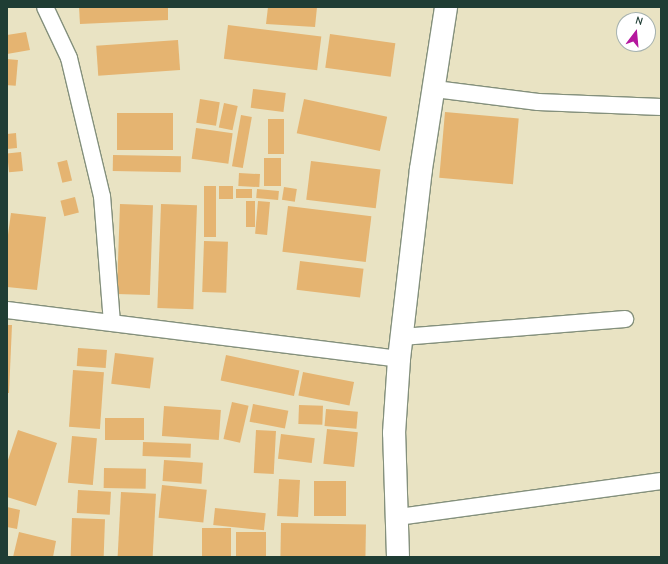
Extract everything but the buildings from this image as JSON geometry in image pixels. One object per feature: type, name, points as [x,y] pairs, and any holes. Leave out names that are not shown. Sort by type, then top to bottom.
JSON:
[{"type":"main road","points":[[398,557],[398,517],[394,432],[399,359],[421,169],[435,89],[446,7]]},
{"type":"street","points":[[45,7],[69,58],[102,196],[112,323]]},
{"type":"street","points":[[435,89],[538,102],[661,107]]},
{"type":"street","points":[[7,310],[399,359]]},
{"type":"street","points":[[402,337],[625,319]]},
{"type":"street","points":[[398,517],[661,481]]}]
